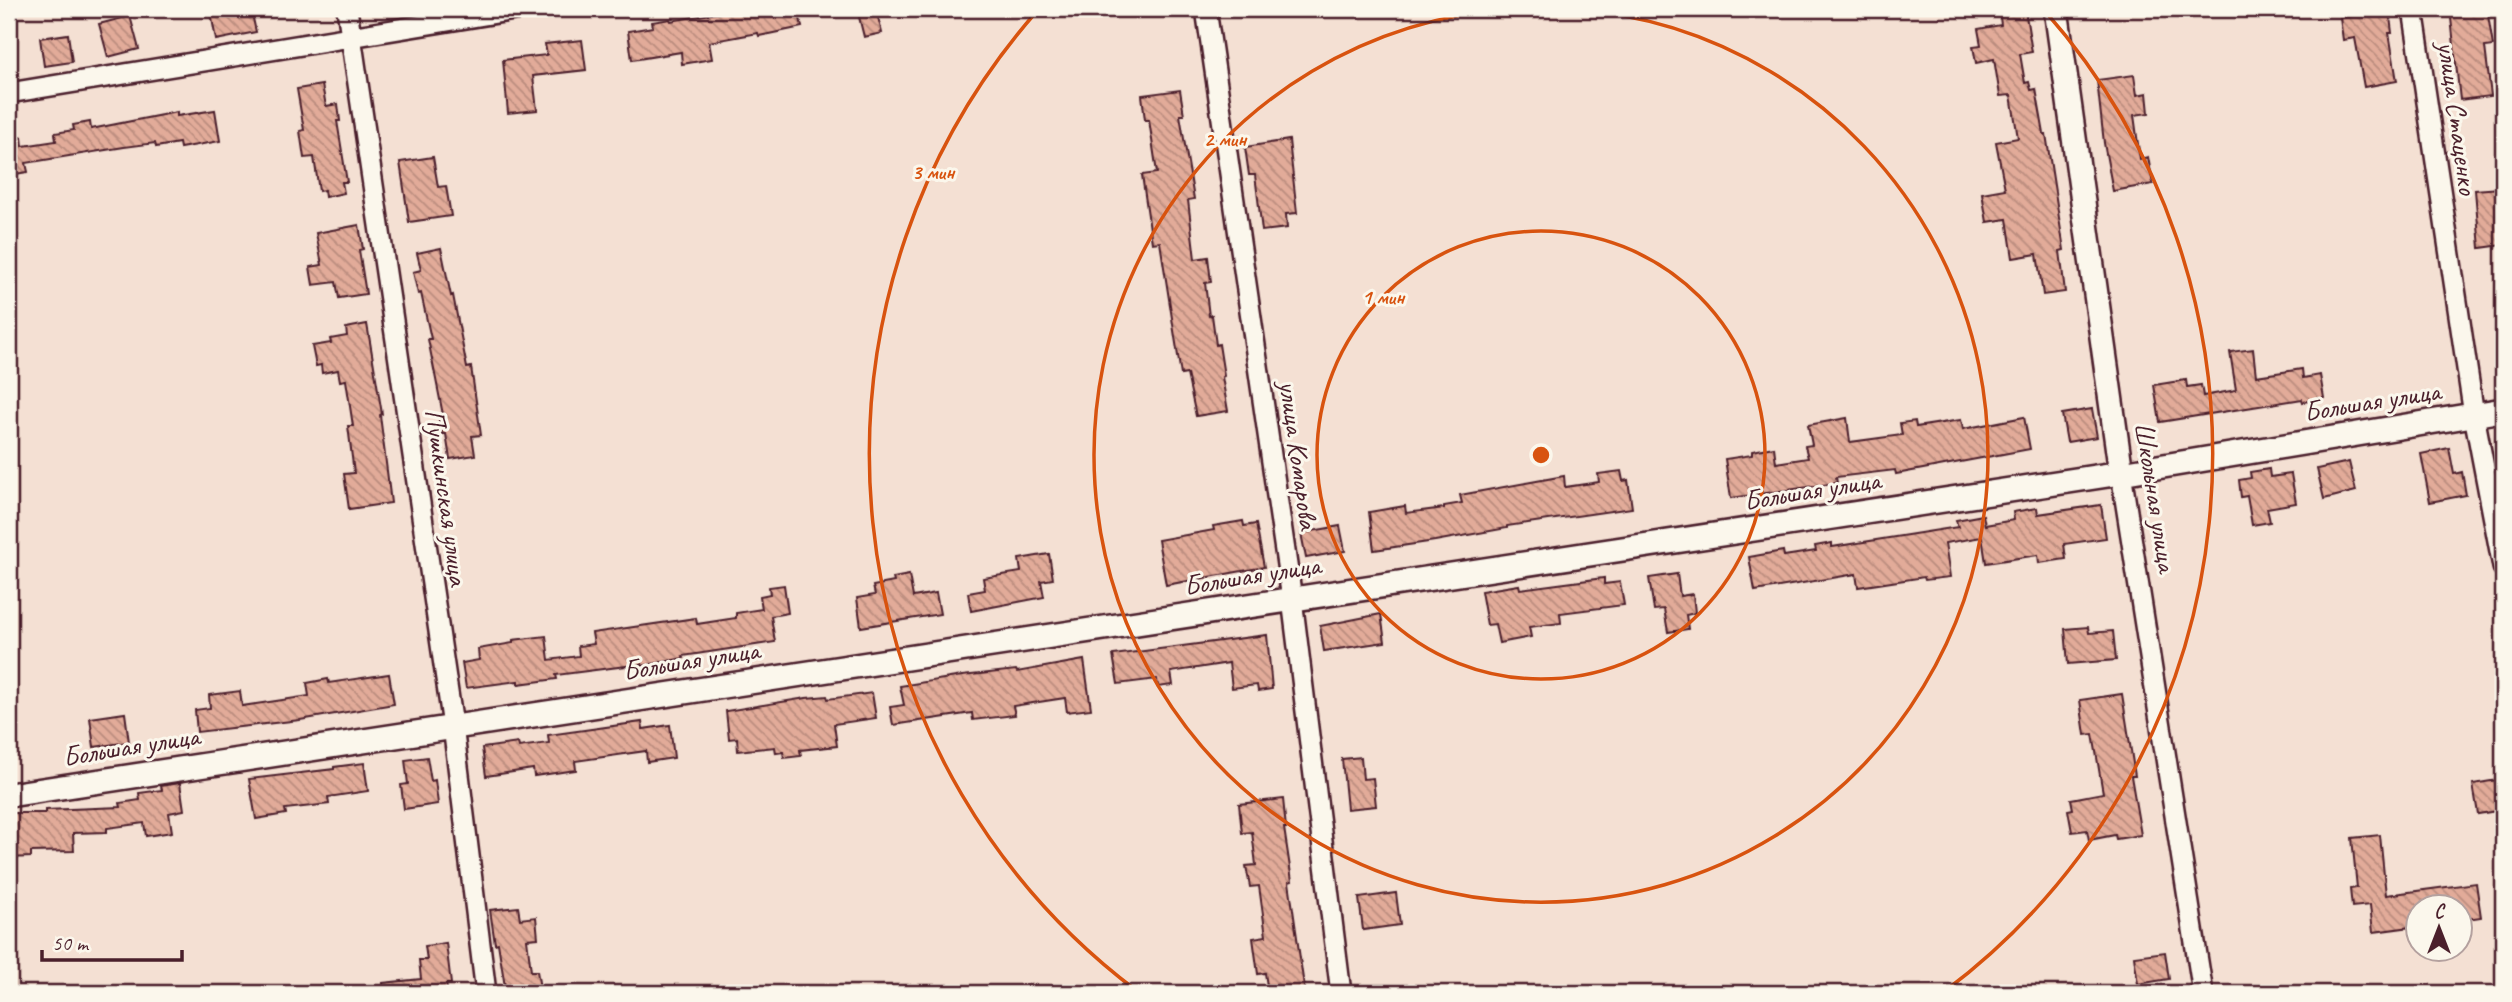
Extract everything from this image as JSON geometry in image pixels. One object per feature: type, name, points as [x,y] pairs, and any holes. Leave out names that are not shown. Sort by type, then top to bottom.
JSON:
[{"type":"street","name":"Пушкинская улица","points":[[347,9],[453,726],[486,993]]},
{"type":"street","points":[[9,93],[521,9]]},
{"type":"street","name":"улица Комарова","points":[[1206,9],[1292,599],[1341,993]]},
{"type":"street","name":"Школьная улица","points":[[2056,9],[2121,473],[2203,993]]},
{"type":"street","name":"улица Стаценко","points":[[2413,9],[2474,415],[2503,567]]},
{"type":"street","name":"Большая улица","points":[[9,795],[2121,473],[2503,410]]},
{"type":"building","points":[[251,9],[256,32],[216,40],[211,13]]},
{"type":"building","points":[[740,9],[798,9],[802,27],[709,42],[712,59],[682,64],[681,52],[632,60],[628,31],[653,27],[652,22]]},
{"type":"building","points":[[857,9],[876,9],[882,33],[864,37]]},
{"type":"building","points":[[1999,9],[2025,9],[2032,52],[2020,54],[2025,83],[2029,82],[2031,90],[2036,89],[2046,134],[2064,250],[2060,251],[2065,292],[2043,295],[2037,254],[2013,258],[2007,219],[1987,222],[1982,193],[2005,189],[1996,142],[2018,138],[2011,95],[2000,96],[1994,59],[1976,63],[1973,46],[1981,45],[1978,29],[2001,25]]},
{"type":"building","points":[[2358,9],[2389,9],[2392,33],[2389,33],[2397,81],[2364,87],[2355,38],[2343,40],[2340,18],[2359,15]]},
{"type":"building","points":[[2450,9],[2487,9],[2493,46],[2485,47],[2491,96],[2460,100]]},
{"type":"building","points":[[130,16],[139,49],[108,57],[99,24]]},
{"type":"building","points":[[68,34],[72,62],[44,66],[40,38]]},
{"type":"building","points":[[582,40],[586,70],[533,76],[537,110],[508,113],[503,60],[547,55],[545,44]]},
{"type":"building","points":[[2134,75],[2137,95],[2147,93],[2149,113],[2134,115],[2140,159],[2148,157],[2153,184],[2113,191],[2097,80]]},
{"type":"building","points":[[322,85],[326,106],[338,104],[340,121],[337,121],[347,182],[342,182],[344,193],[325,197],[324,190],[319,191],[314,157],[304,158],[300,131],[304,130],[297,89]]},
{"type":"building","points":[[1180,90],[1184,115],[1180,115],[1194,199],[1188,200],[1195,259],[1208,257],[1211,282],[1205,283],[1209,316],[1212,315],[1216,345],[1219,344],[1228,411],[1196,416],[1187,374],[1181,375],[1160,242],[1152,243],[1142,175],[1157,173],[1149,120],[1145,120],[1142,95]]},
{"type":"building","points":[[215,110],[220,141],[180,148],[179,143],[156,147],[155,143],[124,147],[26,163],[28,172],[9,175],[9,139],[22,137],[23,146],[56,141],[55,133],[74,130],[73,125],[90,122],[91,129],[177,112],[177,116]]},
{"type":"building","points":[[1289,140],[1297,213],[1286,214],[1287,228],[1262,231],[1255,175],[1249,175],[1245,147]]},
{"type":"building","points":[[433,157],[438,187],[446,186],[451,216],[409,222],[400,162]]},
{"type":"building","points":[[2500,188],[2503,245],[2480,248],[2475,190]]},
{"type":"building","points":[[359,225],[363,249],[359,250],[366,294],[339,298],[336,282],[313,285],[310,267],[322,265],[316,233]]},
{"type":"building","points":[[441,248],[467,368],[471,367],[481,435],[472,436],[475,455],[450,459],[446,434],[442,434],[439,420],[444,420],[428,339],[431,339],[421,293],[418,294],[413,272],[421,270],[417,253]]},
{"type":"building","points":[[367,324],[382,414],[391,503],[349,509],[344,474],[354,473],[348,426],[353,426],[346,380],[340,381],[338,370],[322,373],[321,365],[316,366],[312,346],[331,343],[330,339],[347,336],[346,328]]},
{"type":"building","points":[[2253,349],[2256,376],[2302,369],[2303,378],[2320,375],[2324,398],[2303,402],[2302,399],[2160,422],[2154,385],[2186,380],[2187,387],[2201,385],[2203,396],[2236,390],[2230,352]]},
{"type":"building","points":[[2092,409],[2097,437],[2067,442],[2062,414]]},
{"type":"building","points":[[2024,417],[2030,449],[1896,474],[1895,470],[1836,477],[1837,483],[1731,498],[1725,459],[1752,455],[1752,451],[1774,447],[1776,463],[1808,458],[1805,446],[1812,445],[1808,425],[1847,418],[1850,442],[1902,435],[1900,423],[1915,421],[1916,427],[1961,420],[1963,429]]},
{"type":"building","points":[[2449,448],[2454,474],[2462,472],[2466,495],[2430,502],[2421,454]]},
{"type":"building","points":[[2349,462],[2356,491],[2324,499],[2317,469]]},
{"type":"building","points":[[2269,469],[2270,477],[2291,474],[2296,503],[2267,508],[2270,522],[2252,525],[2247,496],[2241,497],[2239,480],[2251,478],[2250,472]]},
{"type":"building","points":[[1621,471],[1623,481],[1628,480],[1632,508],[1507,526],[1374,550],[1369,512],[1405,506],[1406,513],[1444,508],[1462,503],[1460,495],[1564,476],[1565,487],[1599,482],[1598,474]]},
{"type":"building","points":[[2101,505],[2106,538],[2064,544],[2066,559],[2039,563],[2038,555],[1986,563],[1982,537],[1945,543],[1950,577],[1925,580],[1924,577],[1858,587],[1856,574],[1755,591],[1749,557],[1783,551],[1784,556],[1816,551],[1815,546],[1832,543],[1832,547],[1958,527],[1956,520],[1983,515],[1985,525],[2014,520],[2013,512],[2037,508],[2038,514]]},
{"type":"building","points":[[1243,521],[1244,526],[1256,524],[1264,567],[1166,585],[1158,540],[1214,530],[1213,526]]},
{"type":"building","points":[[1340,526],[1345,551],[1306,558],[1301,533]]},
{"type":"building","points":[[1049,554],[1053,579],[1041,581],[1044,597],[971,611],[968,593],[985,590],[983,578],[1021,572],[1019,559]]},
{"type":"building","points":[[1677,574],[1680,596],[1693,594],[1695,613],[1686,615],[1688,629],[1668,632],[1664,609],[1654,610],[1649,578]]},
{"type":"building","points":[[909,575],[913,597],[936,593],[940,614],[861,627],[857,598],[875,595],[873,586],[894,582],[893,578]]},
{"type":"building","points":[[1604,578],[1604,584],[1620,582],[1624,605],[1560,613],[1561,623],[1529,627],[1531,637],[1499,643],[1495,624],[1487,625],[1481,591],[1519,585],[1520,589]]},
{"type":"building","points":[[784,585],[788,613],[771,616],[775,642],[683,656],[684,658],[642,666],[556,675],[557,679],[466,688],[462,663],[479,660],[478,649],[513,643],[513,640],[546,636],[549,660],[579,656],[578,646],[594,644],[592,633],[696,618],[697,624],[736,618],[736,613],[762,609],[760,596],[770,594],[769,587]]},
{"type":"building","points":[[1381,614],[1385,642],[1324,651],[1320,626]]},
{"type":"building","points":[[2088,627],[2089,633],[2113,631],[2116,660],[2068,664],[2065,629]]},
{"type":"building","points":[[1267,635],[1272,689],[1258,691],[1257,685],[1232,688],[1229,663],[1171,672],[1173,685],[1158,687],[1157,679],[1118,684],[1113,655]]},
{"type":"building","points":[[1084,660],[1091,709],[1067,712],[1065,698],[1013,706],[1015,715],[973,720],[972,713],[893,725],[890,707],[904,705],[900,686],[962,676],[1017,672]]},
{"type":"building","points":[[389,674],[394,704],[300,720],[197,732],[195,710],[210,708],[209,695],[240,691],[242,706],[309,696],[307,683],[328,679],[329,683]]},
{"type":"building","points":[[872,693],[876,718],[834,724],[837,746],[800,750],[801,756],[784,758],[783,752],[776,753],[775,747],[738,751],[737,738],[729,739],[726,711],[806,698],[827,696],[828,699]]},
{"type":"building","points":[[2122,694],[2141,835],[2116,839],[2115,835],[2089,840],[2087,830],[2072,832],[2068,810],[2073,809],[2071,799],[2103,793],[2093,734],[2085,735],[2080,700]]},
{"type":"building","points":[[125,713],[129,742],[94,747],[90,718]]},
{"type":"building","points":[[642,722],[643,729],[670,725],[674,758],[647,762],[646,751],[575,761],[576,770],[534,776],[533,769],[486,776],[482,748],[518,743],[519,747],[549,743],[548,735]]},
{"type":"building","points":[[427,757],[431,781],[435,780],[438,804],[404,809],[401,785],[408,784],[405,760]]},
{"type":"building","points":[[1361,757],[1363,779],[1373,778],[1376,806],[1347,809],[1342,759]]},
{"type":"building","points":[[364,763],[368,791],[328,797],[329,804],[285,809],[286,814],[256,819],[249,779]]},
{"type":"building","points":[[2503,779],[2503,810],[2478,814],[2473,784]]},
{"type":"building","points":[[180,783],[184,810],[169,813],[172,832],[146,836],[144,823],[107,828],[107,832],[73,833],[74,851],[31,852],[31,857],[9,858],[9,813],[121,807],[120,803],[140,800],[139,793],[162,790],[161,786]]},
{"type":"building","points":[[1283,799],[1284,828],[1292,881],[1289,882],[1305,993],[1282,993],[1281,990],[1268,992],[1265,973],[1258,974],[1253,938],[1266,936],[1259,886],[1250,887],[1246,866],[1256,865],[1252,832],[1242,833],[1239,804]]},
{"type":"building","points":[[2380,835],[2386,895],[2476,883],[2481,917],[2474,918],[2474,894],[2404,894],[2404,928],[2373,932],[2370,905],[2352,907],[2350,889],[2357,888],[2352,838]]},
{"type":"building","points":[[1396,893],[1400,925],[1363,930],[1359,898]]},
{"type":"building","points":[[518,907],[520,919],[536,917],[538,938],[527,939],[531,971],[537,971],[540,988],[506,993],[490,910]]},
{"type":"building","points":[[446,943],[451,984],[446,984],[448,993],[383,993],[383,983],[421,979],[419,960],[427,960],[425,946]]},
{"type":"building","points":[[2165,952],[2169,979],[2138,984],[2134,956]]}]
